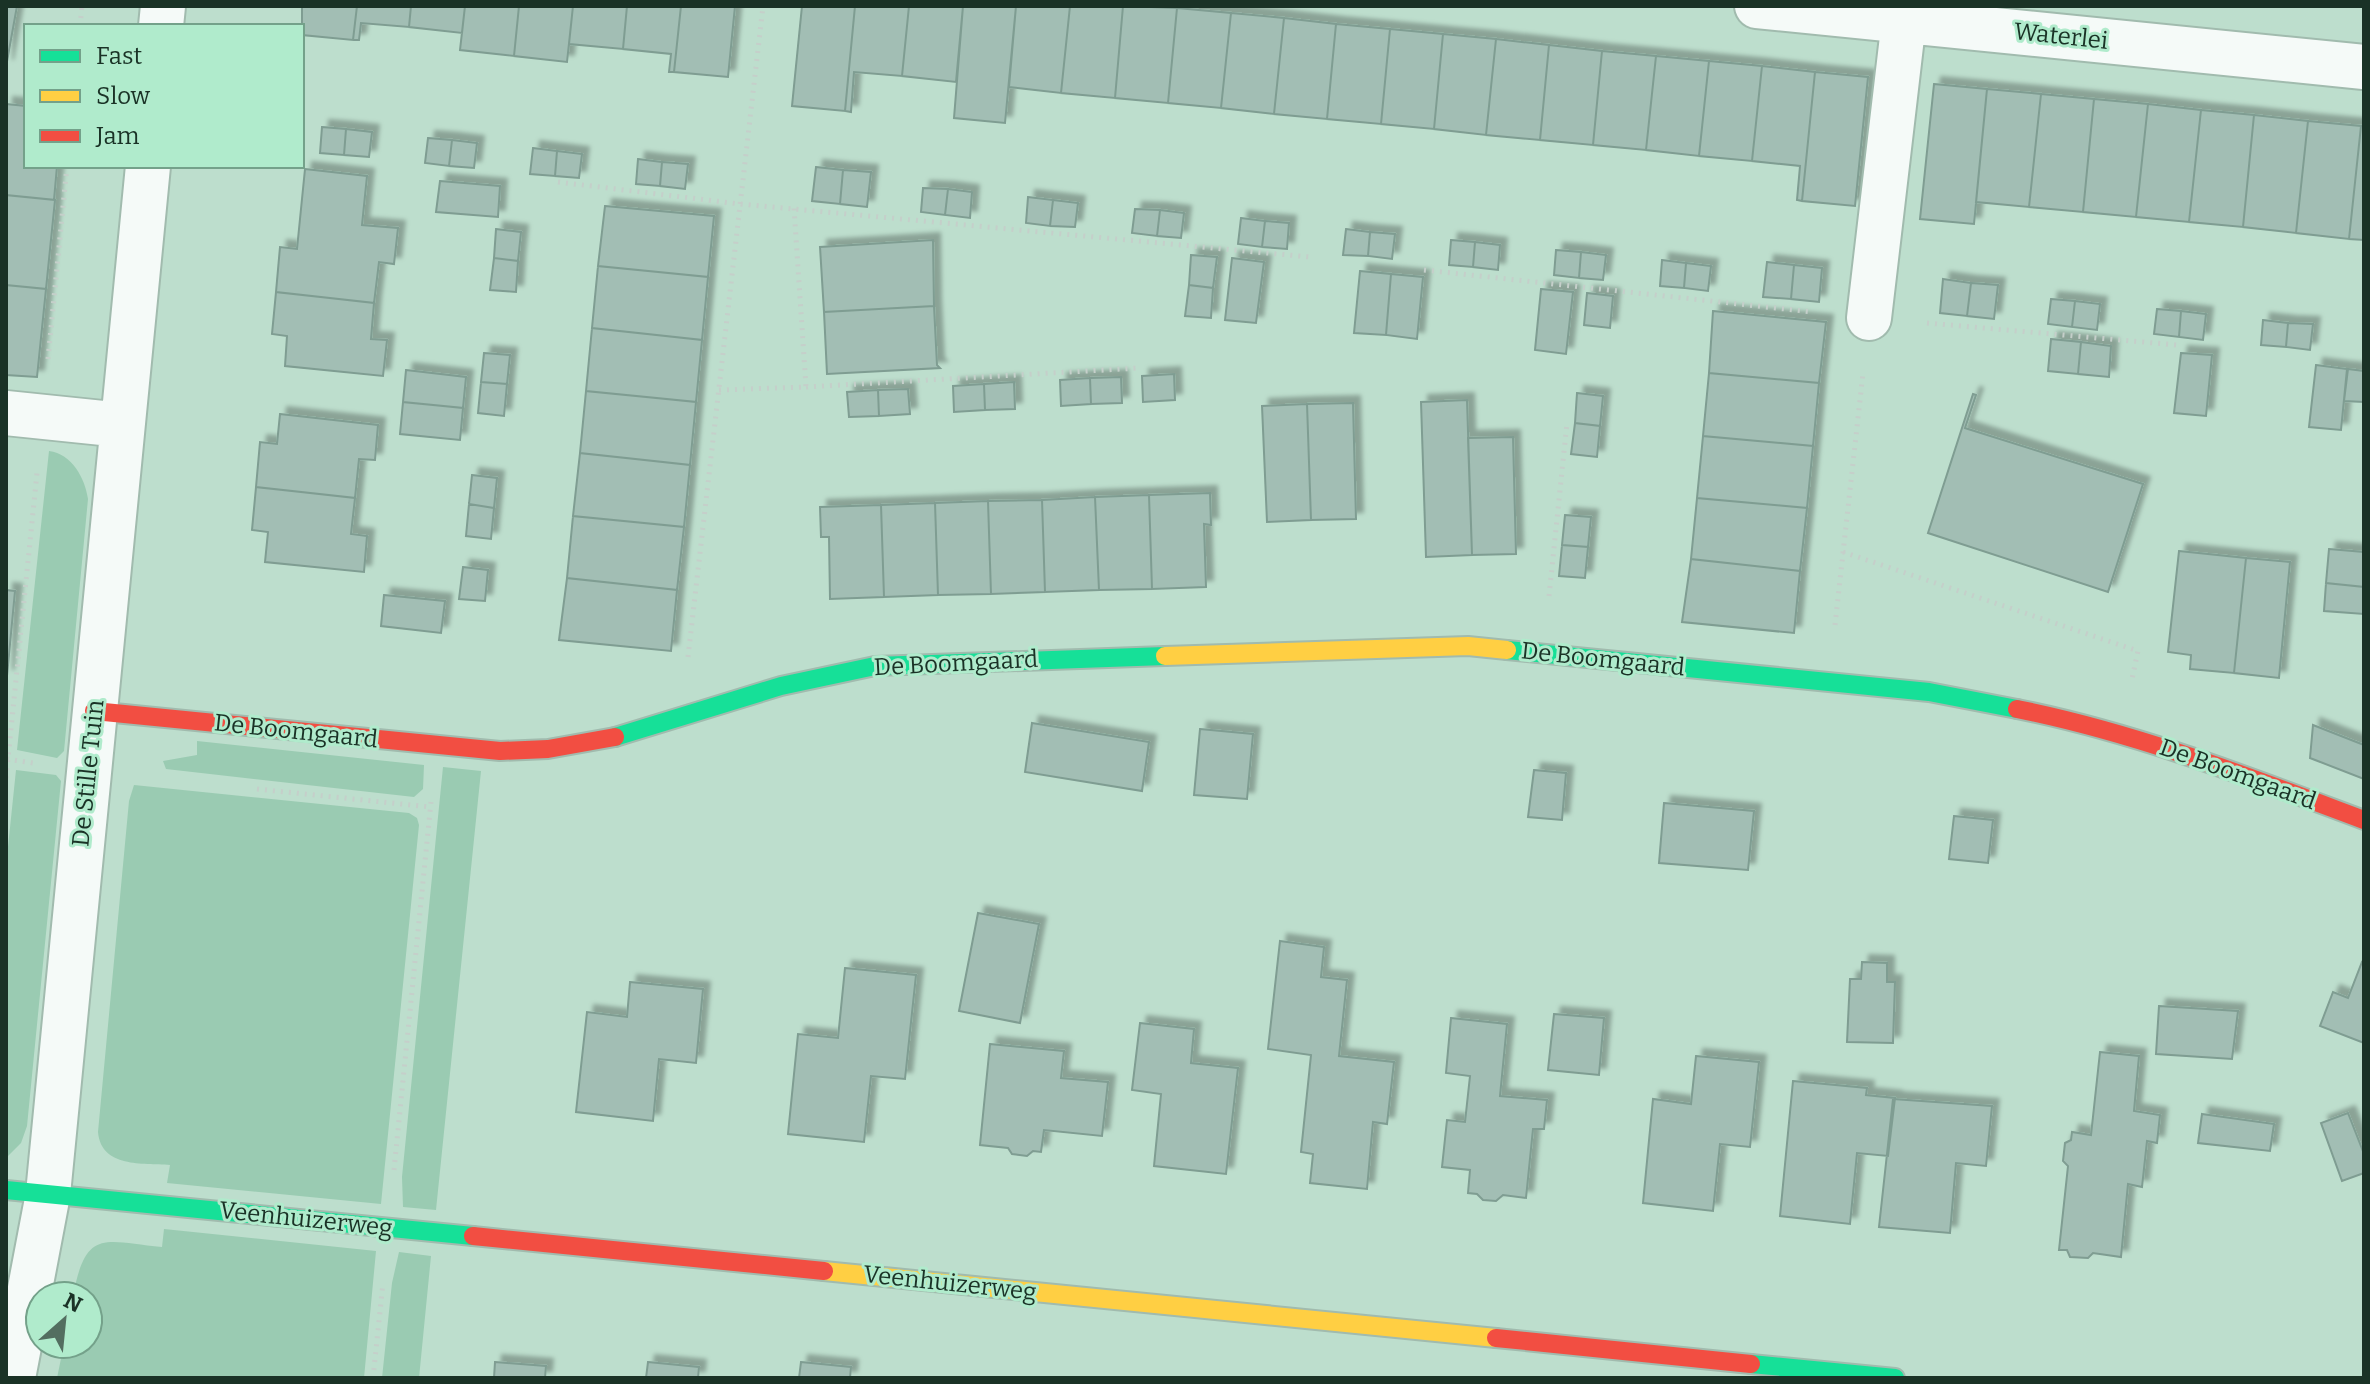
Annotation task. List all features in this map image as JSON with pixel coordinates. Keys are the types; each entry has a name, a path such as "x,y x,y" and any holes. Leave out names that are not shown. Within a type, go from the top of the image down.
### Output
{"street":[{"name":"Waterlei","path":"1757,6 2364,67"},
{"path":"1869,318 1904,20"},
{"name":"De Stille Tuin","path":"13,1378 48,1194 148,168"},
{"path":"6,413 122,425"},
{"name":"De Boomgaard","path":"94,711 436,744 547,751 595,743 854,669 907,664 1439,645 1828,682 2007,704 2121,733 2364,820"},
{"name":"Veenhuizerweg","path":"6,1190 1895,1378"}],"path":[{"path":"681,718 763,6"},
{"path":"558,182 740,204 1310,257"},
{"path":"794,208 806,387"},
{"path":"1424,270 1869,318 2177,345"},
{"path":"1828,682 1869,318"},
{"path":"719,390 1139,368"},
{"path":"1543,653 1567,423"},
{"path":"1843,552 2138,651 2121,733"},
{"path":"373,1378 436,744"}],"green space":[{"path":"49,451 64,457 76,468 88,499 64,751 57,758 17,750"},
{"path":"197,741 424,765 423,789 414,797 166,769 163,761 197,755"},
{"path":"443,767 481,771 436,1210 403,1207 402,1177"},
{"path":"16,770 56,775 61,781 27,1126 21,1143 6,1158 6,866"},
{"path":"134,785 409,813 417,818 419,825 381,1204 167,1183 170,1165 115,1158 101,1144 98,1132 129,801"},
{"path":"164,1229 376,1251 364,1378 57,1378 61,1360 104,1360 104,1280 77,1280 91,1249 111,1242 162,1247"},
{"path":"399,1252 431,1256 419,1378 382,1378 392,1283"}],"building":[{"path":"6,6 17,6 6,67"},
{"path":"302,6 357,6 353,40 304,35"},
{"path":"357,6 411,6 409,27 361,23 359,40 353,40"},
{"path":"411,6 465,6 462,33 409,27"},
{"path":"465,6 519,6 514,56 460,50"},
{"path":"519,6 573,6 567,62 514,56"},
{"path":"573,6 627,6 623,49 569,44"},
{"path":"627,6 681,6 674,72 669,72 671,54 623,49"},
{"path":"681,6 735,6 728,77 674,72"},
{"path":"802,6 855,6 845,111 792,106"},
{"path":"855,6 909,6 902,76 854,72 851,112 845,111"},
{"path":"909,6 963,6 956,82 902,76"},
{"path":"963,6 1016,6 1005,123 954,118"},
{"path":"1016,6 1070,6 1061,93 1009,87"},
{"path":"1070,6 1123,6 1115,98 1061,93"},
{"path":"1123,6 1177,8 1168,103 1115,98"},
{"path":"1177,8 1231,13 1221,108 1168,103"},
{"path":"1231,13 1284,18 1274,114 1221,108"},
{"path":"1284,18 1336,24 1327,119 1274,114"},
{"path":"1336,24 1390,29 1381,124 1327,119"},
{"path":"1390,29 1443,34 1434,129 1381,124"},
{"path":"1443,34 1496,39 1486,135 1434,129"},
{"path":"1496,39 1549,45 1540,140 1486,135"},
{"path":"1549,45 1602,51 1593,145 1540,140"},
{"path":"1602,51 1656,56 1646,150 1593,145"},
{"path":"1656,56 1709,61 1699,156 1646,150"},
{"path":"1709,61 1762,66 1752,161 1699,156"},
{"path":"1762,66 1815,72 1802,201 1797,200 1800,166 1752,161"},
{"path":"1815,72 1868,77 1855,206 1802,201"},
{"path":"1934,84 1987,89 1974,224 1920,219"},
{"path":"1987,89 2041,94 2029,207 1976,202"},
{"path":"2041,94 2094,99 2083,212 2029,207"},
{"path":"2094,99 2148,104 2136,217 2083,212"},
{"path":"6,104 24,106 24,168 57,168 54,200 6,195"},
{"path":"2148,104 2201,110 2189,222 2136,217"},
{"path":"2201,110 2254,115 2243,227 2189,222"},
{"path":"2254,115 2308,121 2296,233 2243,227"},
{"path":"2308,121 2361,126 2349,239 2296,233"},
{"path":"2361,126 2364,126 2364,240 2349,239"},
{"path":"322,127 346,129 344,155 320,153"},
{"path":"346,129 372,132 369,157 344,155"},
{"path":"428,138 452,140 449,166 425,163"},
{"path":"452,140 477,143 474,168 449,166"},
{"path":"533,148 557,151 555,176 530,174"},
{"path":"557,151 582,154 579,178 555,176"},
{"path":"638,159 662,162 660,186 636,184"},
{"path":"662,162 688,164 685,189 660,186"},
{"path":"816,167 843,170 840,204 812,201"},
{"path":"305,169 367,176 362,225 398,228 394,264 379,262 374,303 276,292 280,247 297,249"},
{"path":"843,170 871,172 867,207 840,204"},
{"path":"440,181 500,186 498,217 436,212"},
{"path":"923,188 948,189 945,215 921,212"},
{"path":"948,189 972,192 970,218 945,215"},
{"path":"6,195 55,200 46,289 6,285"},
{"path":"1028,197 1053,200 1050,226 1026,223"},
{"path":"1053,200 1078,203 1075,227 1050,226"},
{"path":"605,206 714,216 708,277 598,266"},
{"path":"1135,209 1160,210 1157,236 1132,233"},
{"path":"1160,210 1184,213 1181,238 1157,236"},
{"path":"1241,218 1265,221 1262,247 1238,244"},
{"path":"1265,221 1289,223 1287,249 1262,247"},
{"path":"496,229 521,232 518,261 494,258"},
{"path":"1346,229 1370,232 1368,256 1343,255"},
{"path":"1370,232 1395,234 1392,259 1368,256"},
{"path":"933,240 934,306 824,312 820,247"},
{"path":"1451,240 1475,242 1473,267 1449,265"},
{"path":"1475,242 1500,245 1498,270 1473,267"},
{"path":"1556,250 1581,252 1579,278 1554,275"},
{"path":"1581,252 1606,255 1603,280 1579,278"},
{"path":"1191,255 1217,257 1213,288 1189,285"},
{"path":"494,258 518,261 516,292 490,290"},
{"path":"1232,258 1264,262 1256,323 1225,320"},
{"path":"1662,260 1686,263 1684,288 1660,286"},
{"path":"1767,262 1794,265 1791,299 1763,297"},
{"path":"1686,263 1711,266 1708,291 1684,288"},
{"path":"1794,265 1822,268 1819,302 1791,299"},
{"path":"598,266 708,277 702,340 592,328"},
{"path":"1360,271 1391,274 1386,335 1354,333"},
{"path":"1391,274 1423,277 1417,339 1386,335"},
{"path":"1943,279 1971,283 1967,316 1940,313"},
{"path":"1971,283 1998,285 1994,319 1967,316"},
{"path":"6,285 46,289 37,377 6,375"},
{"path":"1189,285 1213,288 1211,318 1185,316"},
{"path":"1541,289 1573,292 1566,354 1535,350"},
{"path":"276,292 374,303 371,339 387,340 383,376 285,366 287,336 272,334"},
{"path":"1587,293 1613,296 1610,328 1584,325"},
{"path":"2051,299 2075,301 2072,327 2048,324"},
{"path":"2075,301 2100,304 2097,330 2072,327"},
{"path":"934,306 937,365 940,368 827,374 824,312"},
{"path":"2157,309 2181,311 2179,337 2154,334"},
{"path":"1713,311 1826,322 1819,383 1709,373"},
{"path":"2181,311 2206,314 2203,340 2179,337"},
{"path":"2263,320 2288,323 2286,347 2261,345"},
{"path":"2288,323 2313,324 2310,350 2286,347"},
{"path":"592,328 702,340 696,402 586,391"},
{"path":"2051,339 2081,342 2078,374 2048,371"},
{"path":"2081,342 2111,346 2109,377 2078,374"},
{"path":"484,353 510,355 507,384 481,382"},
{"path":"2181,353 2212,355 2206,416 2174,413"},
{"path":"2316,365 2347,369 2341,430 2309,427"},
{"path":"2348,369 2364,371 2364,402 2344,401"},
{"path":"406,370 466,377 463,408 403,402"},
{"path":"1709,373 1819,383 1813,446 1703,436"},
{"path":"1174,374 1175,400 1143,402 1142,376"},
{"path":"1121,377 1122,403 1091,404 1090,378"},
{"path":"1090,378 1091,404 1061,406 1060,380"},
{"path":"481,382 507,384 504,416 478,413"},
{"path":"1014,382 1015,409 985,410 984,384"},
{"path":"984,384 985,410 954,412 953,386"},
{"path":"908,389 910,414 879,416 878,390"},
{"path":"878,390 879,416 849,417 847,392"},
{"path":"586,391 696,402 690,465 580,453"},
{"path":"1577,393 1603,396 1600,426 1575,423"},
{"path":"1973,394 1976,395 1965,428 2143,484 2108,592 1928,533"},
{"path":"1467,400 1472,555 1426,557 1421,402"},
{"path":"403,402 463,408 460,440 400,434"},
{"path":"1353,403 1356,519 1311,520 1307,404"},
{"path":"1307,404 1311,520 1267,522 1262,406"},
{"path":"280,414 378,425 375,460 359,459 355,498 256,487 260,442 277,444"},
{"path":"1575,423 1600,426 1597,457 1571,454"},
{"path":"1703,436 1813,446 1807,508 1697,498"},
{"path":"1513,437 1516,554 1472,555 1468,438"},
{"path":"580,453 690,465 684,527 573,516"},
{"path":"472,475 497,478 494,508 469,504"},
{"path":"256,487 355,498 351,534 367,536 364,572 265,562 268,532 252,530"},
{"path":"1210,493 1211,525 1204,524 1206,587 1152,589 1149,495"},
{"path":"1149,495 1152,589 1099,590 1095,497"},
{"path":"1095,497 1099,590 1045,592 1042,500"},
{"path":"1697,498 1807,508 1800,571 1691,559"},
{"path":"1042,500 1045,592 991,594 988,501"},
{"path":"988,501 991,594 938,595 935,503"},
{"path":"935,503 938,595 884,597 881,505"},
{"path":"469,504 494,508 491,539 466,536"},
{"path":"881,505 884,597 830,599 829,537 821,537 820,507"},
{"path":"1565,515 1591,517 1588,547 1562,545"},
{"path":"573,516 684,527 677,590 567,578"},
{"path":"1562,545 1588,547 1585,578 1559,576"},
{"path":"2329,549 2364,552 2364,587 2326,583"},
{"path":"2179,551 2246,558 2234,673 2190,669 2191,655 2168,652"},
{"path":"2246,558 2290,562 2279,678 2234,673"},
{"path":"1691,559 1800,571 1794,633 1682,622"},
{"path":"463,567 488,570 485,601 459,599"},
{"path":"567,578 677,590 671,651 559,640"},
{"path":"2326,583 2364,587 2364,614 2324,611"},
{"path":"6,590 15,591 7,676 6,676"},
{"path":"384,595 445,601 441,633 381,626"},
{"path":"1032,723 1149,742 1142,791 1025,772"},
{"path":"2313,725 2364,745 2364,779 2310,758"},
{"path":"1200,729 1253,734 1247,799 1194,795"},
{"path":"1534,770 1566,773 1562,820 1528,817"},
{"path":"1664,803 1754,811 1748,870 1659,863"},
{"path":"1954,816 1993,820 1988,863 1949,859"},
{"path":"978,913 1039,924 1020,1023 959,1011"},
{"path":"1280,941 1324,947 1321,977 1347,980 1339,1056 1394,1062 1387,1124 1373,1122 1367,1189 1310,1183 1313,1154 1301,1152 1311,1055 1268,1049"},
{"path":"1862,962 1887,963 1887,982 1895,982 1893,1043 1847,1042 1850,979 1861,979"},
{"path":"2362,962 2364,1043 2320,1026 2333,992 2348,998"},
{"path":"845,968 916,975 905,1079 871,1076 864,1142 788,1134 798,1034 838,1038"},
{"path":"630,982 703,989 696,1063 659,1059 653,1121 576,1112 587,1012 627,1017"},
{"path":"2159,1006 2238,1011 2232,1059 2156,1054"},
{"path":"1554,1014 1604,1018 1599,1075 1548,1070"},
{"path":"1451,1018 1507,1024 1500,1096 1547,1100 1544,1129 1533,1129 1526,1198 1503,1195 1496,1201 1483,1200 1477,1194 1468,1193 1470,1170 1442,1167 1447,1120 1465,1122 1470,1076 1446,1073"},
{"path":"1140,1023 1194,1029 1191,1063 1238,1068 1226,1174 1154,1166 1161,1094 1132,1090"},
{"path":"990,1044 1064,1051 1061,1078 1108,1082 1102,1136 1044,1130 1041,1152 1033,1151 1027,1156 1012,1154 1008,1148 980,1145"},
{"path":"2100,1052 2139,1056 2134,1111 2160,1115 2157,1143 2147,1141 2142,1187 2128,1184 2121,1257 2093,1253 2088,1258 2070,1257 2067,1250 2059,1250 2068,1166 2063,1161 2065,1143 2071,1140 2072,1132 2091,1135"},
{"path":"1696,1056 1759,1062 1750,1147 1720,1144 1713,1211 1643,1203 1653,1099 1691,1104"},
{"path":"1793,1081 1867,1088 1866,1095 1895,1098 1888,1156 1857,1153 1850,1224 1780,1216"},
{"path":"1893,1099 1992,1106 1986,1166 1956,1163 1950,1233 1879,1227"},
{"path":"2348,1113 2364,1154 2364,1173 2342,1181 2321,1123"},
{"path":"2202,1114 2274,1124 2270,1151 2198,1143"},
{"path":"495,1362 546,1366 545,1378 494,1378"},
{"path":"648,1362 699,1367 698,1378 646,1378"},
{"path":"801,1362 851,1367 850,1378 799,1378"}],"traffic: fast":[{"path":"1507,650 1929,692 2017,709"},
{"path":"615,737 781,686 875,666 1165,656"},
{"path":"6,1190 473,1236"},
{"path":"1751,1364 1895,1378"}],"traffic: slow":[{"path":"1165,656 1468,646 1507,650"},
{"path":"824,1271 1496,1338"}],"traffic: jam":[{"path":"2017,709 2149,743 2364,820"},
{"path":"94,711 500,751 548,749 615,737"},
{"path":"473,1236 824,1271"},
{"path":"1496,1338 1751,1364"}]}
